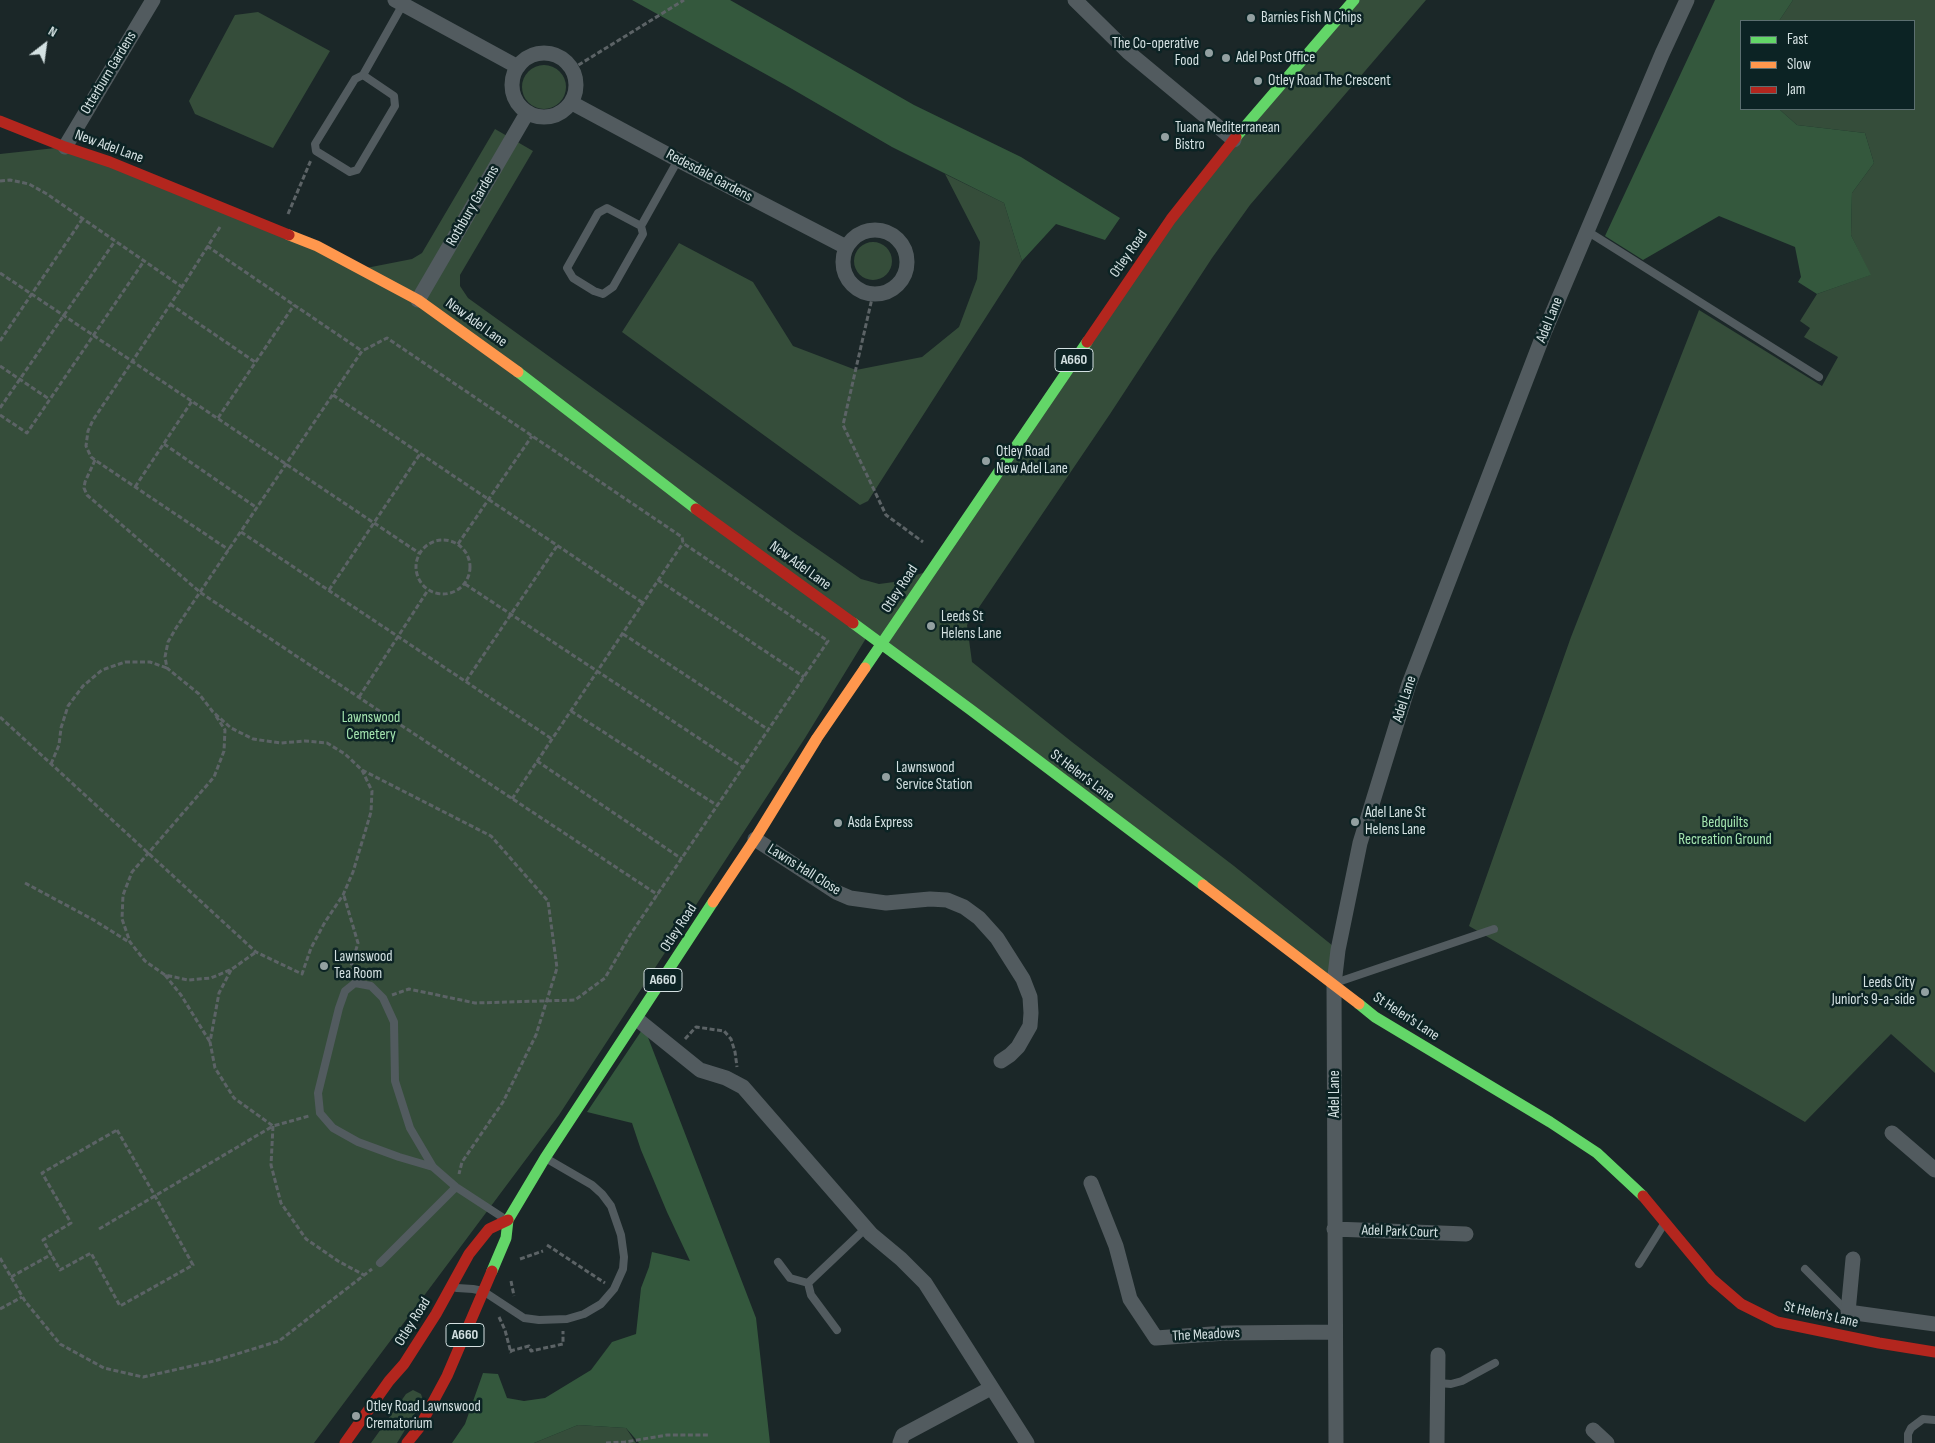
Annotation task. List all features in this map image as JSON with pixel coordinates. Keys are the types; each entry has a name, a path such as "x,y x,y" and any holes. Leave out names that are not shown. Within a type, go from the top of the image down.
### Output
{"main road":[{"name":"Otley Road","path":"407,1443 419,1428 448,1376 506,1238 508,1220 546,1158 755,839 817,738 882,644 940,555 1171,219 1234,140 1354,0"},
{"name":"New Adel Lane","path":"0,121 65,147 110,162 317,246 418,300 524,377 668,488 882,644"},
{"name":"St Helen's Lane","path":"882,644 1334,984 1375,1017 1550,1122 1596,1153 1640,1192 1712,1280 1741,1304 1777,1322 1879,1343 1935,1352"},
{"name":"Otley Road","path":"345,1443 389,1381 404,1364 469,1254 489,1229 508,1220"}],"street":[{"name":"Otterburn Gardens","path":"65,147 153,0"},
{"path":"1075,0 1128,52 1234,140"},
{"name":"Adel Lane","path":"1336,1443 1334,984 1338,950 1360,843 1409,684 1544,333 1662,54 1687,0"},
{"path":"399,2 518,67"},
{"path":"549,53 567,62 572,69 577,88 572,103 555,116 539,118 527,113 516,101 512,85 518,67 526,59 537,54 549,53"},
{"name":"Redesdale Gardens","path":"572,103 846,247"},
{"name":"Rothbury Gardens","path":"418,300 527,113"},
{"path":"873,230 884,231 897,239 904,248 907,264 901,280 889,291 873,294 862,291 851,283 845,274 843,256 846,247 857,235 873,230"},
{"name":"Lawns Hall Close","path":"755,839 836,892 850,898 886,903 930,899 947,900 964,907 979,918 997,938 1018,970 1030,997 1030,1026 1018,1047 1001,1062"},
{"path":"638,1020 700,1070 726,1078 743,1087 866,1228 925,1283 1027,1443"},
{"path":"1892,1133 1935,1170"},
{"name":"The Meadows","path":"1091,1183 1116,1246 1130,1299 1156,1338 1226,1333 1335,1332"},
{"name":"Adel Park Court","path":"1334,1229 1466,1234"},
{"path":"1852,1259 1848,1312 1935,1324"},
{"path":"1437,1443 1438,1355"},
{"path":"900,1443 903,1435 991,1388"},
{"path":"1593,1430 1598,1432 1607,1443"}],"lane":[{"path":"363,75 394,96 396,106 357,170 350,172 316,151 315,144 354,79 363,75 399,2"},
{"path":"641,226 607,208 598,213 566,268 573,278 594,291 603,294 613,287 643,234 641,226 678,160"},
{"path":"1587,231 1819,377"},
{"path":"1334,984 1494,929"},
{"path":"433,1167 358,1142 333,1128 320,1113 318,1093 339,1008 345,991 355,983 371,986 384,998 394,1022 395,1081 410,1128 433,1167 456,1187 508,1220"},
{"path":"450,1289 468,1288 483,1291 524,1318 538,1320 562,1319 584,1314 600,1304 614,1289 622,1269 624,1257 622,1235 611,1206 592,1185 546,1158"},
{"path":"380,1262 456,1187"},
{"path":"1639,1264 1665,1222"},
{"path":"808,1283 866,1228"},
{"path":"778,1262 790,1278 808,1283"},
{"path":"1805,1269 1848,1312"},
{"path":"808,1283 811,1295 838,1330"},
{"path":"1438,1383 1451,1384 1462,1381 1495,1363"},
{"path":"1908,1443 1908,1434 1911,1428 1923,1419 1935,1420"}],"path":[{"path":"572,69 684,0"},
{"path":"281,232 308,165 316,151"},
{"path":"0,181 10,180 30,184 83,218 182,287"},
{"path":"229,550 94,460 86,446 88,430 92,420 230,212"},
{"path":"0,341 83,218"},
{"path":"0,408 115,241"},
{"path":"207,246 362,351"},
{"path":"0,415 27,433 144,261"},
{"path":"0,272 419,554"},
{"path":"873,294 843,426 886,515 940,555"},
{"path":"170,304 255,362"},
{"path":"218,418 294,305"},
{"path":"167,668 165,657 168,642 229,550 362,351 386,338 682,537 683,543 512,798"},
{"path":"0,366 49,400"},
{"path":"333,395 642,604"},
{"path":"135,487 192,400"},
{"path":"458,544 532,436"},
{"path":"164,444 258,508"},
{"path":"329,590 420,454"},
{"path":"94,460 84,482 87,495 201,593 658,895"},
{"path":"241,532 552,739"},
{"path":"441,540 450,540 458,544 465,550 469,558 469,576 465,584 450,594 441,595 428,590 418,580 416,571 416,562 424,546 441,540"},
{"path":"384,998 409,989 475,1002 547,999 575,1000 604,978 804,678 828,641 683,543"},
{"path":"466,681 557,546"},
{"path":"658,580 804,678"},
{"path":"465,584 744,768"},
{"path":"359,697 428,590"},
{"path":"623,634 769,730"},
{"path":"51,764 68,706 83,686 102,670 125,662 150,662 167,668 199,694 225,730 224,752 214,776 132,872 123,895 122,919 130,942 145,962 165,975 181,995 210,1042 215,1068 234,1098 273,1126"},
{"path":"571,711 718,806"},
{"path":"213,712 231,728 253,739 281,743 305,741 327,743 345,754 362,770 491,836 548,901 557,968 536,1035 503,1102 462,1162 456,1187"},
{"path":"0,717 256,952 302,974 325,922 344,895 371,812 372,792 362,770"},
{"path":"537,761 682,859"},
{"path":"25,883 92,918 130,942"},
{"path":"344,895 358,944 348,972 355,983"},
{"path":"165,975 188,980 210,978 232,969 256,952"},
{"path":"210,1042 219,993 232,969"},
{"path":"675,1051 696,1027 724,1031 731,1039 743,1087"},
{"path":"99,1229 273,1126 320,1113"},
{"path":"273,1126 271,1165 281,1203 306,1239 338,1261 364,1275"},
{"path":"116,1130 155,1196 193,1265 120,1306 91,1253 60,1270 43,1240 72,1223 42,1173 116,1130"},
{"path":"547,1245 614,1289"},
{"path":"519,1259 543,1251"},
{"path":"11,1277 52,1254"},
{"path":"0,1258 22,1296 60,1344 104,1368 143,1377 214,1361 279,1341 380,1262"},
{"path":"0,1309 22,1296"},
{"path":"499,1317 505,1330 510,1352 529,1346 531,1351 563,1344 562,1319"},
{"path":"606,1443 667,1436 709,1435"}],"green space":[{"path":"632,0 730,0 914,105 1021,157 1120,218 1105,240 1056,224 1022,261 1004,203 892,147"},
{"name":"Lawnswood Cemetery","path":"1354,0 1426,0 1250,205 1212,258 1110,414 967,625 972,662 1072,742 1234,866 1338,950 1334,984 868,635 805,738 559,1115 314,1443 0,1443 0,154 65,147 361,269 412,259 422,253 495,129 533,151 460,275 460,286 468,298 793,532 861,579 879,584 894,582 929,571 1171,219"},
{"path":"1715,0 1793,0 1780,20 1740,20 1740,110 1780,110 1797,125 1865,133 1874,163 1852,193 1851,235 1871,275 1817,294 1798,282 1801,277 1795,247 1719,216 1643,260 1605,236"},
{"name":"Bedquilts Recreation Ground","path":"1793,0 1935,0 1935,1073 1891,1034 1805,1122 1469,926 1571,637 1699,310 1822,386 1838,357 1804,337 1810,328 1800,321 1817,294 1870,275 1851,235 1852,193 1874,163 1865,133 1797,125 1780,110 1915,110 1915,20 1780,20"},
{"path":"258,12 330,51 273,148 195,114 189,101 235,15"},
{"path":"548,65 560,71 565,78 565,96 560,103 553,108 540,109 532,106 525,99 522,83 525,75 532,68"},
{"path":"945,174 1004,203 1022,261 868,501 860,505 622,332 679,243 753,282 793,346 856,370 922,357 959,327 977,279 980,242"},
{"path":"873,242 887,247 892,261 887,275 873,280 859,275 854,261 859,247"},
{"path":"644,1027 756,1318 770,1443 639,1443 626,1428 578,1425 534,1443 452,1443 465,1424 483,1373 498,1374 507,1398 524,1401 545,1398 591,1370 612,1342 636,1334 641,1288 649,1267 652,1252 690,1261 667,1212 641,1150 632,1123 587,1112"},
{"path":"413,1390 421,1394 423,1400 397,1443 371,1443 406,1394"},
{"path":"578,1425 626,1428 636,1443 534,1443"}],"traffic: fast":[{"path":"1236,137 1354,0"},
{"path":"865,668 1087,342"},
{"path":"518,372 696,509"},
{"path":"853,623 1203,885"},
{"path":"492,1271 506,1238 508,1220 545,1158 713,902"},
{"path":"1359,1004 1375,1017 1550,1122 1597,1153 1643,1196"}],"traffic: slow":[{"path":"289,235 317,246 418,300 518,372"},
{"path":"713,902 755,839 817,738 865,668"},
{"path":"1203,885 1359,1004"}],"traffic: jam":[{"path":"0,121 65,147 110,162 289,235"},
{"path":"1087,342 1171,219 1236,137"},
{"path":"696,509 853,623"},
{"path":"1643,1196 1712,1279 1741,1304 1777,1322 1879,1343 1935,1352"},
{"path":"345,1443 389,1381 404,1364 436,1314 469,1254 489,1229 508,1220"},
{"path":"407,1443 419,1428 447,1376 492,1271"}],"place":[{"name":"Barnies Fish N Chips","path":"1251,18"},
{"name":"The Co-operative Food","path":"1209,53"},
{"name":"Adel Post Office","path":"1226,58"},
{"name":"Otley Road The Crescent","path":"1258,81"},
{"name":"Tuana Mediterranean Bistro","path":"1165,137"},
{"name":"Otley Road New Adel Lane","path":"986,461"},
{"name":"Leeds St Helens Lane","path":"931,626"},
{"name":"Lawnswood Service Station","path":"886,777"},
{"name":"Adel Lane St Helens Lane","path":"1355,822"},
{"name":"Asda Express","path":"838,823"},
{"name":"Lawnswood Tea Room","path":"324,966"},
{"name":"Leeds City Junior's 9-a-side","path":"1925,992"},
{"name":"Otley Road Lawnswood Crematorium","path":"356,1416"}]}
